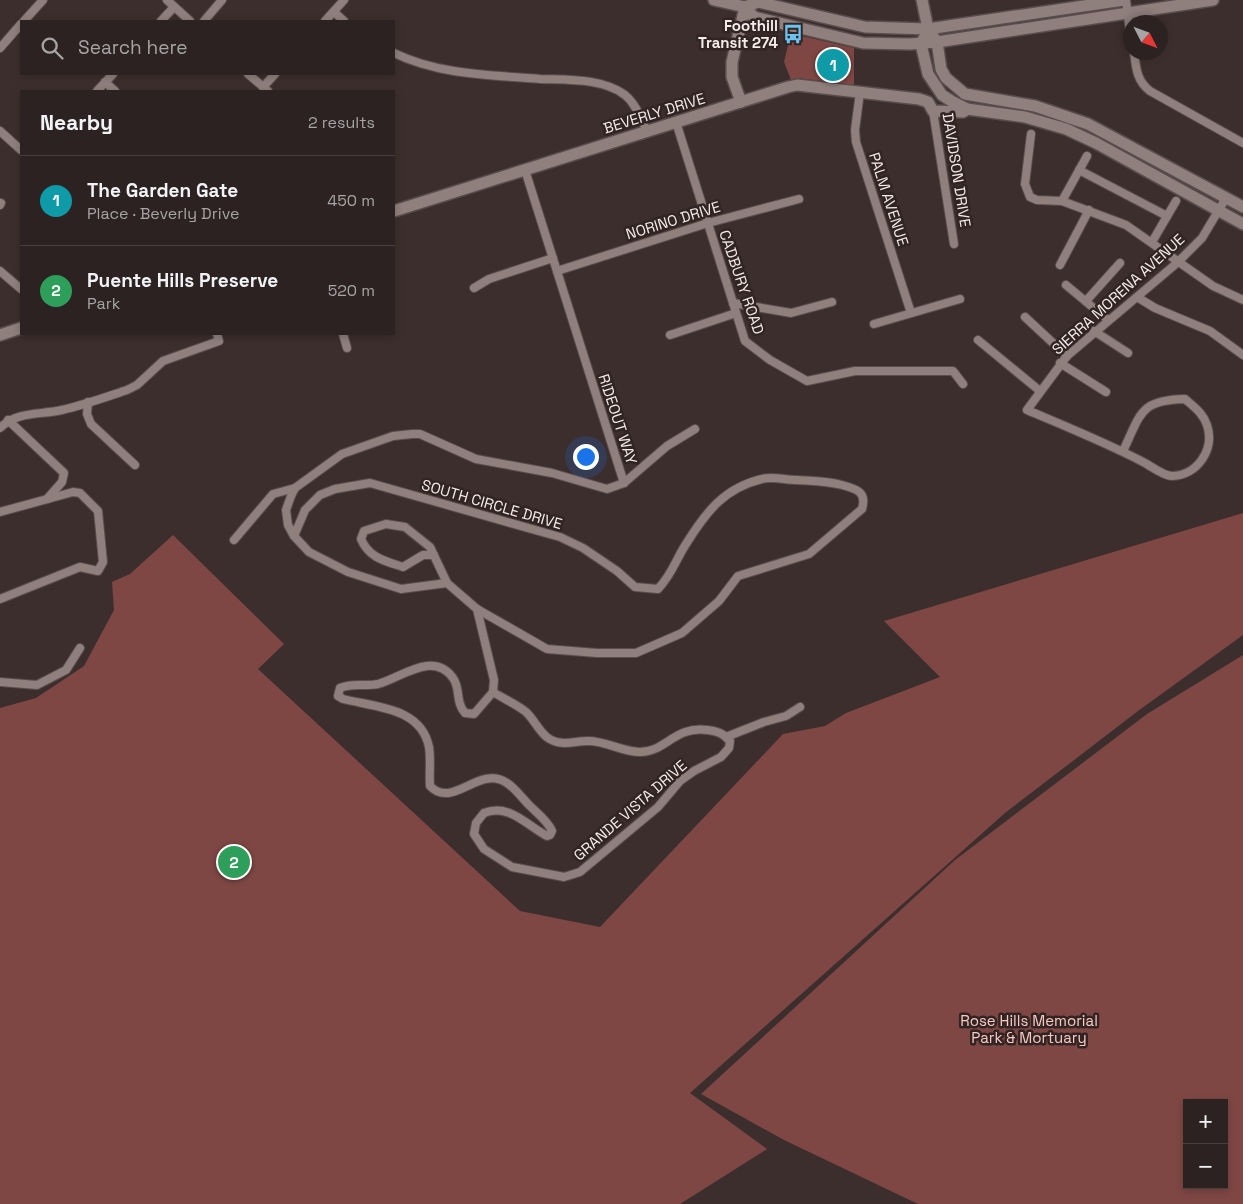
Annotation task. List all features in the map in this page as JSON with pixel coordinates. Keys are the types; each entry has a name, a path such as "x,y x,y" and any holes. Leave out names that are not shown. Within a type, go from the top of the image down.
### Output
{"main road":[{"path":"714,0 745,4 758,2 865,27 928,29 1088,2 1125,0"},
{"path":"922,0 928,29 937,42 941,68 956,88 964,94 1027,104 1088,124 1243,207"},
{"path":"745,4 754,17 863,43 921,44 1213,0"},
{"path":"740,102 732,78 732,62 745,4"},
{"path":"928,29 921,44 926,68 933,83 948,98 967,109 1025,117 1066,129 1096,143 1243,224"},
{"path":"927,104 933,83"},
{"name":"BEVERLY DRIVE","path":"395,211 797,85 860,92 964,112 967,109"},
{"path":"1025,117 1027,104"},
{"path":"0,335 20,328"}],"street":[{"path":"25,20 43,0"},
{"path":"166,0 189,20"},
{"path":"205,20 222,0"},
{"path":"326,20 344,0"},
{"path":"1125,0 1128,14"},
{"path":"1088,2 1090,19"},
{"path":"162,20 174,7"},
{"path":"334,12 343,20"},
{"path":"0,48 20,25"},
{"path":"395,53 431,68 458,72 573,81 607,86 626,96 636,107 647,131"},
{"path":"1135,60 1137,73 1142,84 1150,92 1243,142"},
{"path":"98,90 112,75"},
{"path":"249,75 265,89 274,75"},
{"path":"105,82 114,90"},
{"name":"PALM AVENUE","path":"860,92 855,130 856,142 911,313"},
{"name":"DAVIDSON DRIVE","path":"927,104 954,244"},
{"name":"CADBURY ROAD","path":"676,122 745,341 770,360 807,381 855,371 953,371 963,384"},
{"path":"0,131 20,149"},
{"path":"1031,134 1024,184 1026,192 1036,200 1062,201 1126,225 1152,242 1177,263 1213,286 1243,300"},
{"path":"1062,201 1087,156"},
{"name":"RIDEOUT WAY","path":"234,540 273,494 295,488 342,454 393,436 420,434 476,459 552,473 601,488 613,488 624,483 525,170"},
{"path":"1079,170 1166,216"},
{"name":"SIERRA MORENA AVENUE","path":"1123,451 1027,410 1067,356 1094,331 1177,263 1202,238 1226,198"},
{"name":"NORINO DRIVE","path":"557,271 708,223 799,199"},
{"path":"1152,242 1176,201"},
{"path":"1060,265 1089,210"},
{"path":"474,288 489,279 553,258"},
{"path":"1086,301 1120,263"},
{"path":"0,271 20,288"},
{"path":"1066,285 1108,320"},
{"path":"1137,297 1155,308 1210,331 1243,355"},
{"path":"874,324 960,299"},
{"path":"733,303 790,313 832,302"},
{"path":"670,335 736,313"},
{"path":"1025,317 1067,356"},
{"path":"1094,331 1128,353"},
{"path":"343,335 347,348"},
{"path":"0,428 8,420 27,414 62,410 132,388 163,361 218,337"},
{"path":"978,340 1040,391"},
{"path":"1060,364 1106,392"},
{"path":"1185,399 1200,412 1208,426 1208,444 1204,459 1189,472 1170,476 1123,451 1143,410 1162,400 1185,399"},
{"path":"88,402 87,414 91,424 135,465"},
{"path":"8,420 64,473 62,482 47,499"},
{"path":"624,483 667,446 695,428"},
{"name":"SOUTH CIRCLE DRIVE","path":"294,536 305,510 320,495 336,489 370,483 560,536 583,548 617,571 635,587 658,589 670,576 683,549 705,514 730,491 764,478 832,483 855,489 862,493 865,500 862,509 809,554 738,576 719,601 682,633 636,653 596,653 547,649 477,609"},
{"path":"295,488 288,502 286,517 294,536 310,552 348,572 401,589 447,583"},
{"path":"0,512 79,492 96,506 103,562 102,568 96,571 80,567 0,600"},
{"path":"434,555 423,555 403,567 377,559 364,548 360,540 364,531 386,524 405,528 430,547 434,555 447,583 477,609 492,665 493,692"},
{"path":"0,682 32,686 45,682 66,670 80,648"},
{"name":"GRANDE VISTA DRIVE","path":"432,665 452,677 457,687 460,707 465,713 474,714 493,692 525,711 546,737 555,742 589,741 640,752 654,749 681,732 691,729 719,732 730,741 729,748 721,757 694,771 680,781 658,807 580,872 564,877 512,866 484,849 474,834 476,822 484,813 500,810 513,813 541,833 550,835 552,831 507,783 486,778 456,791 441,795 435,792 430,786 429,746 418,725 403,712 343,699 338,696 340,688 346,685 381,683 423,666 432,665"},
{"path":"726,737 764,722 786,716 800,707"}],"green space":[{"path":"797,35 854,48 854,85 797,78 791,80 784,62 790,37 795,38"},
{"path":"1243,513 1243,635 1138,711 1005,813 690,1093 767,1149 680,1204 0,1204 0,708 36,698 84,666 114,610 112,582 130,574 173,535 284,644 258,669 520,911 600,927 783,734 825,726 846,713 940,677 884,621"},
{"name":"Rose Hills Memorial Park & Mortuary","path":"1243,655 1243,1204 918,1204 784,1140 701,1094 955,860 1147,714"}],"place":[{"name":"Foothill Transit 274","path":"793,34"},
{"name":"The Garden Gate","path":"833,65"},
{"name":"Puente Hills Preserve","path":"234,862"}]}
